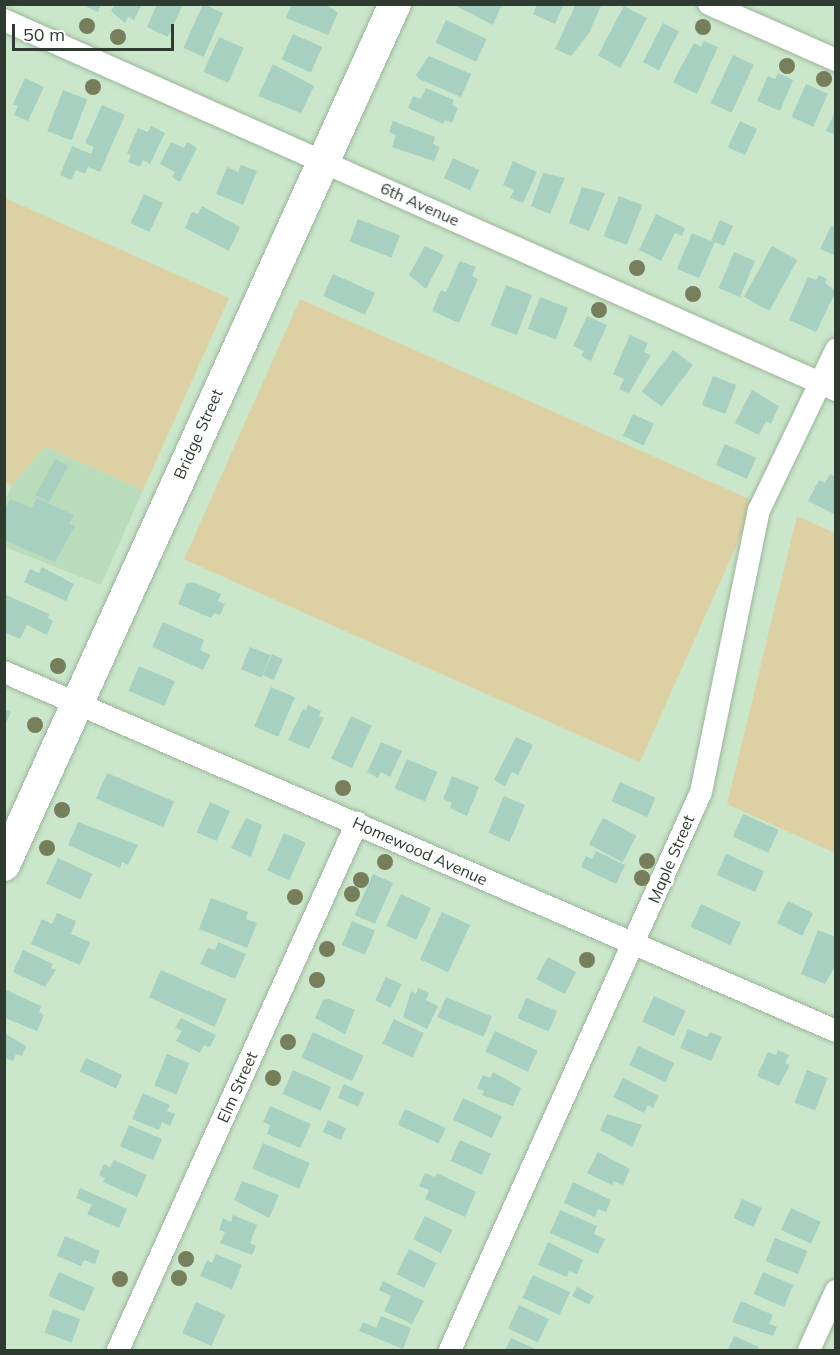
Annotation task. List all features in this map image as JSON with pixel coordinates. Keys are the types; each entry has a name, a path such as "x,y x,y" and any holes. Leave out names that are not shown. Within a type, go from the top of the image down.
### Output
{"main road":[{"name":"Bridge Street","path":"4,866 322,160 395,4"}],"street":[{"path":"709,4 836,60"},
{"name":"6th Avenue","path":"4,20 828,386"},
{"name":"Maple Street","path":"450,1350 634,946 701,792 759,510 828,386 836,350"},
{"name":"Homewood Avenue","path":"4,672 357,823 634,946 836,1031"},
{"name":"Elm Street","path":"118,1350 357,823"},
{"path":"809,1350 836,1291"}],"shaded area":[{"path":"5,198 229,298 143,490 45,446 12,486 5,482"},
{"path":"300,299 756,502 640,762 184,559"},
{"path":"44,446 143,490 101,585 5,547 4,502 12,486"},
{"path":"797,516 835,533 835,853 727,804"}],"building":[{"path":"81,4 101,4 98,12"},
{"path":"115,4 142,4 134,20 128,17 125,23 111,11"},
{"path":"157,4 183,4 168,37 147,27"},
{"path":"203,4 223,13 204,57 183,48"},
{"path":"292,4 323,4 338,13 328,35 286,18"},
{"path":"452,4 502,4 493,25"},
{"path":"537,4 564,4 555,24 533,14"},
{"path":"576,4 601,6 589,33 571,56 555,49"},
{"path":"624,6 647,18 621,68 598,55"},
{"path":"446,20 487,39 476,62 435,43"},
{"path":"663,23 679,31 659,70 643,62"},
{"path":"293,34 322,47 311,73 282,60"},
{"path":"219,37 244,48 228,83 204,72"},
{"path":"704,41 718,47 697,94 673,82 694,43 701,47"},
{"path":"733,55 754,65 731,113 711,103"},
{"path":"429,56 471,74 461,97 419,79 416,75"},
{"path":"273,64 314,86 301,113 258,96"},
{"path":"778,73 793,80 780,111 757,101 768,76 775,79"},
{"path":"25,78 44,87 28,121 14,115 18,106 13,104"},
{"path":"806,84 828,94 813,127 791,117"},
{"path":"426,88 454,100 452,105 458,108 452,123 445,120 443,124 408,108 413,96 421,99"},
{"path":"63,90 87,99 72,140 47,131"},
{"path":"102,105 125,115 100,172 88,167 85,174 76,170 71,180 60,175 72,146 91,154 94,147 85,143"},
{"path":"836,110 836,135 826,131"},
{"path":"393,121 435,137 433,144 440,147 434,161 392,147 396,135 389,132"},
{"path":"740,121 757,129 745,155 728,147"},
{"path":"151,126 165,133 150,164 143,160 140,167 128,162 131,155 127,153 138,128 148,132"},
{"path":"171,142 184,148 187,142 197,148 180,182 172,177 175,172 160,164"},
{"path":"453,158 479,170 470,190 444,178"},
{"path":"513,161 537,172 523,203 510,198 514,190 503,185"},
{"path":"241,165 257,171 243,205 216,194 227,167 238,172"},
{"path":"543,173 565,178 550,214 531,206"},
{"path":"582,187 605,193 589,231 569,223"},
{"path":"144,194 163,203 150,232 130,223"},
{"path":"619,196 642,205 627,245 604,236"},
{"path":"202,206 240,227 229,251 185,228 192,212 198,214"},
{"path":"656,214 685,228 682,236 675,233 661,261 639,250"},
{"path":"358,219 400,235 391,258 349,241"},
{"path":"720,220 733,226 724,246 715,242 699,278 677,269 692,233 711,241"},
{"path":"831,226 836,228 836,256 820,249"},
{"path":"425,246 444,255 426,289 409,275"},
{"path":"772,246 797,260 769,311 744,297"},
{"path":"734,252 755,261 740,297 719,288"},
{"path":"460,261 476,267 472,276 478,279 459,323 432,311 441,290 446,292"},
{"path":"333,274 375,293 365,315 323,296"},
{"path":"819,275 827,279 825,283 836,291 816,332 789,320 808,277 816,280"},
{"path":"506,285 532,295 517,335 491,325"},
{"path":"540,297 568,308 556,339 528,329"},
{"path":"587,316 607,325 591,361 581,356 584,351 573,346"},
{"path":"630,335 648,343 644,352 651,355 629,393 619,389 624,379 613,374"},
{"path":"673,350 693,365 662,407 642,392"},
{"path":"713,376 736,385 725,414 702,405"},
{"path":"752,390 779,406 771,424 766,421 759,435 735,423"},
{"path":"633,414 654,424 644,445 623,436"},
{"path":"725,444 756,458 747,479 716,465"},
{"path":"55,459 68,466 49,502 36,495"},
{"path":"830,474 836,477 836,515 808,501 819,480 825,483"},
{"path":"37,498 74,515 69,524 75,526 55,562 4,540 4,512 10,499 32,508"},
{"path":"42,567 74,584 66,601 24,582 30,569 39,573"},
{"path":"193,582 221,594 218,601 225,604 220,615 214,613 211,618 178,604 187,583"},
{"path":"4,594 49,614 48,618 53,621 47,635 27,625 20,639 4,632"},
{"path":"163,622 204,640 200,650 210,655 203,670 152,647"},
{"path":"250,647 270,655 261,677 241,669"},
{"path":"272,654 283,659 274,680 263,675"},
{"path":"139,666 175,681 164,706 128,691"},
{"path":"271,687 295,697 278,737 254,727"},
{"path":"308,705 321,711 319,716 324,718 309,749 288,740 303,709 306,710"},
{"path":"4,709 11,712 4,727"},
{"path":"351,716 372,726 352,768 331,759"},
{"path":"516,737 533,745 518,775 512,772 505,786 494,780"},
{"path":"381,742 402,751 390,777 381,772 378,778 367,772"},
{"path":"407,759 437,772 425,801 394,788"},
{"path":"107,773 174,802 163,827 96,799"},
{"path":"452,776 479,787 467,816 450,808 452,803 443,799"},
{"path":"620,782 656,798 647,817 611,801"},
{"path":"504,796 525,805 510,842 488,833"},
{"path":"210,802 230,811 217,841 197,832"},
{"path":"743,814 779,830 768,853 733,837"},
{"path":"246,818 262,825 251,857 231,848"},
{"path":"603,818 637,836 622,862 589,844"},
{"path":"78,822 138,845 128,865 122,862 120,868 68,845"},
{"path":"284,833 306,843 289,880 267,870"},
{"path":"596,851 625,865 616,884 581,867 586,856 592,859"},
{"path":"726,854 764,871 755,892 717,875"},
{"path":"58,858 92,874 81,899 46,883"},
{"path":"373,874 393,883 375,924 355,915"},
{"path":"401,894 431,908 416,940 386,926"},
{"path":"211,898 248,912 246,919 257,923 247,948 199,929"},
{"path":"788,901 813,913 802,936 777,923"},
{"path":"701,904 741,923 730,945 690,927"},
{"path":"442,912 470,925 448,972 420,959"},
{"path":"57,913 76,921 71,934 90,942 80,965 31,944 42,919 52,924"},
{"path":"352,921 375,931 365,955 342,945"},
{"path":"818,930 836,937 836,964 825,984 801,974"},
{"path":"218,942 246,954 235,979 200,964 208,948 215,950"},
{"path":"23,950 53,964 51,968 56,970 45,987 13,972"},
{"path":"548,957 576,972 565,994 536,979"},
{"path":"161,970 227,999 215,1027 149,997"},
{"path":"386,977 401,984 390,1008 375,1001"},
{"path":"418,988 429,993 426,1000 438,1006 427,1029 403,1017 411,991 416,994"},
{"path":"6,990 41,1006 39,1012 44,1015 37,1031 5,1018"},
{"path":"654,996 686,1011 674,1036 642,1021"},
{"path":"446,997 492,1017 483,1037 437,1017"},
{"path":"526,998 557,1011 549,1032 517,1018"},
{"path":"329,999 355,1010 345,1034 315,1018 323,1000"},
{"path":"181,1018 216,1035 210,1047 204,1045 200,1053 176,1041 182,1031 175,1028"},
{"path":"394,1019 424,1033 412,1057 383,1043"},
{"path":"688,1029 707,1037 710,1032 722,1037 711,1061 680,1048"},
{"path":"495,1031 538,1051 528,1072 485,1052"},
{"path":"313,1032 364,1056 352,1081 301,1057"},
{"path":"4,1033 26,1046 22,1056 16,1054 13,1061 4,1058"},
{"path":"638,1046 674,1063 665,1082 629,1065"},
{"path":"778,1050 789,1055 785,1063 790,1065 779,1086 757,1076 768,1052 776,1055"},
{"path":"167,1054 189,1063 177,1095 154,1086"},
{"path":"86,1058 122,1075 116,1088 80,1072"},
{"path":"293,1070 331,1087 321,1111 282,1094"},
{"path":"807,1070 828,1078 815,1111 794,1103"},
{"path":"493,1072 521,1088 513,1106 482,1095 484,1091 477,1088 483,1075 490,1078"},
{"path":"623,1078 659,1096 653,1108 648,1105 644,1113 613,1097"},
{"path":"344,1084 364,1093 358,1107 338,1098"},
{"path":"143,1093 170,1105 167,1111 175,1114 170,1126 162,1122 159,1130 132,1119"},
{"path":"463,1098 502,1116 492,1138 453,1120"},
{"path":"270,1106 311,1124 300,1148 267,1134 270,1125 263,1122"},
{"path":"405,1109 446,1128 439,1143 398,1124"},
{"path":"607,1114 642,1125 632,1147 600,1130"},
{"path":"328,1120 346,1128 341,1140 323,1132"},
{"path":"129,1125 162,1139 153,1160 120,1146"},
{"path":"460,1140 491,1154 482,1175 451,1161"},
{"path":"263,1143 310,1163 299,1189 252,1169"},
{"path":"598,1152 630,1169 623,1185 614,1181 612,1185 587,1173"},
{"path":"114,1160 147,1175 137,1197 103,1182 105,1178 99,1175 104,1164 110,1167"},
{"path":"425,1173 435,1177 437,1173 476,1192 465,1217 425,1199 429,1190 419,1186"},
{"path":"242,1181 279,1195 269,1218 234,1200"},
{"path":"573,1182 611,1200 606,1212 598,1209 595,1217 564,1203"},
{"path":"80,1188 127,1209 119,1228 87,1214 92,1205 76,1198"},
{"path":"742,1199 762,1208 754,1227 733,1218"},
{"path":"791,1208 821,1222 811,1244 781,1230"},
{"path":"560,1210 597,1226 594,1234 605,1239 598,1254 550,1233"},
{"path":"233,1215 257,1225 250,1243 256,1246 252,1255 220,1243 225,1232 219,1230 223,1218 231,1222"},
{"path":"425,1216 453,1230 441,1253 413,1239"},
{"path":"65,1236 100,1251 95,1264 84,1260 81,1266 57,1256"},
{"path":"775,1238 807,1251 798,1274 766,1261"},
{"path":"548,1242 583,1260 577,1274 569,1271 567,1277 538,1265"},
{"path":"409,1249 437,1263 424,1288 396,1274"},
{"path":"216,1254 242,1265 232,1289 200,1276 207,1260 212,1263"},
{"path":"59,1272 95,1288 84,1312 48,1296"},
{"path":"763,1272 793,1285 784,1307 754,1294"},
{"path":"533,1275 570,1292 560,1315 522,1298"},
{"path":"383,1281 424,1301 412,1324 384,1311 391,1296 379,1290"},
{"path":"577,1287 594,1296 589,1305 572,1296"},
{"path":"741,1301 773,1315 769,1324 777,1327 773,1336 732,1322"},
{"path":"196,1302 225,1315 211,1346 182,1333"},
{"path":"519,1305 549,1319 538,1343 508,1329"},
{"path":"53,1309 80,1319 72,1342 44,1332"},
{"path":"381,1316 411,1328 403,1349 359,1331 363,1322 376,1328"},
{"path":"734,1336 759,1347 757,1350 728,1350"},
{"path":"511,1338 538,1350 505,1350"}]}
